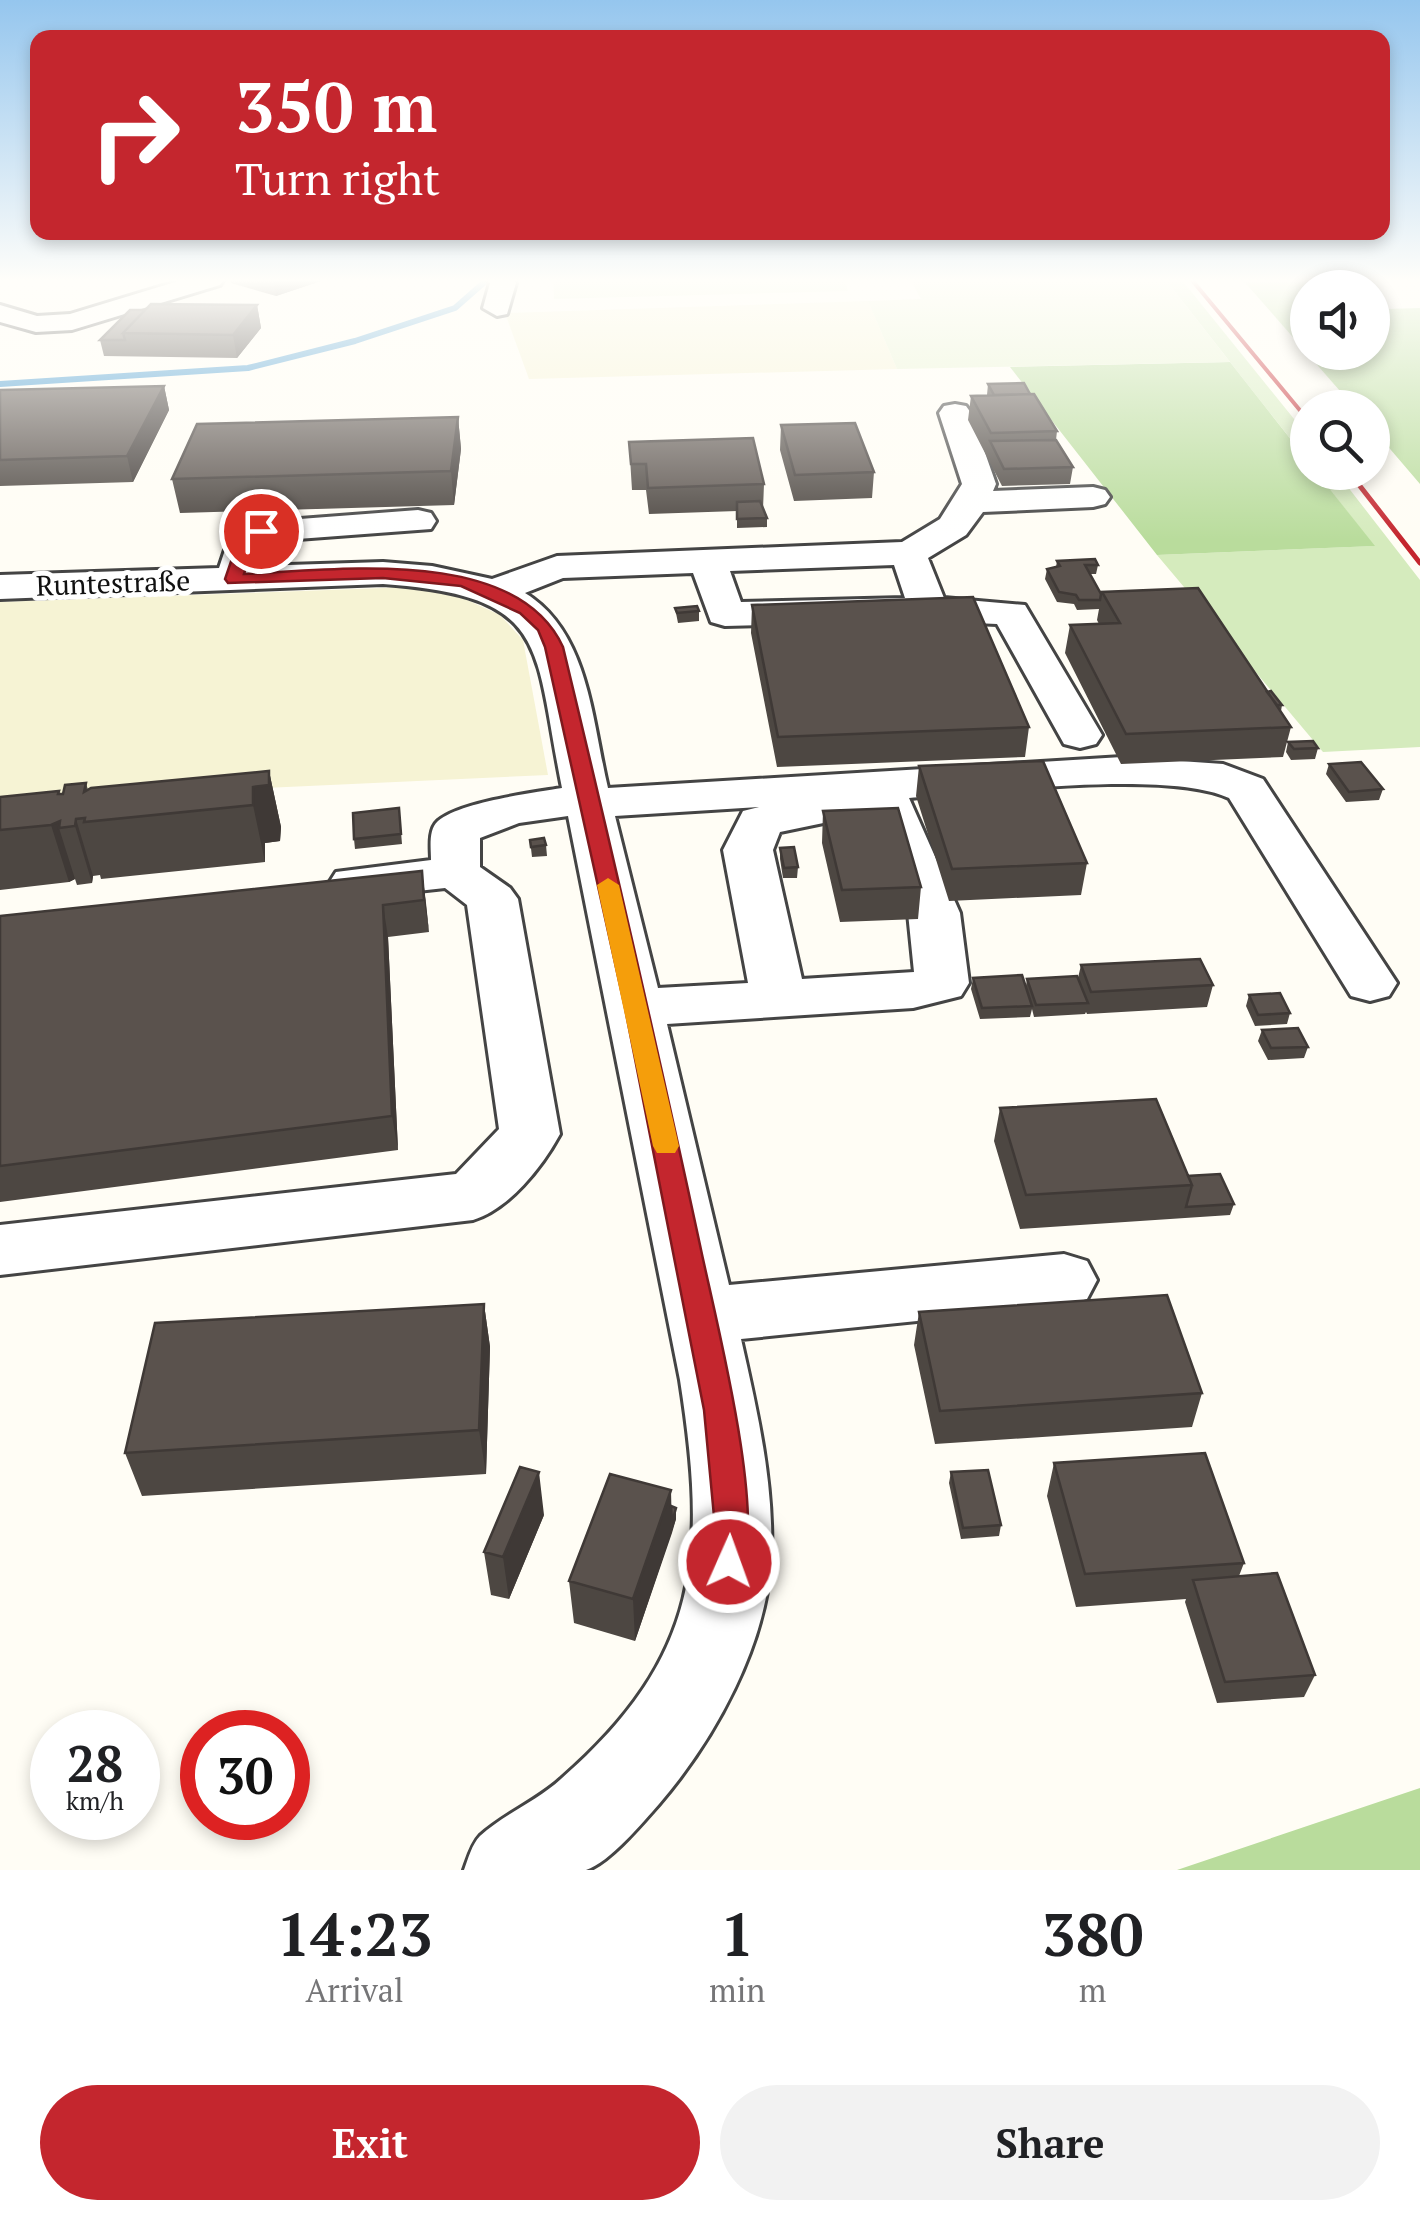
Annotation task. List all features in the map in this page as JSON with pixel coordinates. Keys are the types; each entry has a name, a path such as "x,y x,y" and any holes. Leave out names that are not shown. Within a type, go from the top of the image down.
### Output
{"street":[{"path":"493,592 557,567 908,553 935,541 965,518 979,484 955,413"},
{"path":"972,502 1093,496"},
{"path":"234,579 245,544 261,531 418,520"},
{"path":"908,553 929,609"},
{"path":"708,561 724,614 929,609 1011,612 1080,735"},
{"name":"Runtestraße","path":"0,588 383,574 464,582 526,610 545,628 554,647 637,1008 701,1316 726,1442 732,1527 726,1596 700,1666 660,1738 594,1809 509,1870"},
{"path":"455,872 456,830 510,810 588,801 1122,771 1223,778 1247,789 1370,983"},
{"path":"637,1008 780,999 913,990 942,983 934,913 892,807 833,807 760,821 748,850 780,999"},
{"path":"0,1250 473,1196 530,1134 492,899 455,872 317,888"},
{"path":"701,1316 1064,1280"}],"shaded area":[{"path":"524,366 897,369 529,379"},
{"path":"410,587 465,599 500,615 523,640 548,775 0,800 0,602"}],"green space":[{"path":"896,366 1027,366 897,369"},
{"path":"1233,366 1251,366 1290,414 1290,438"},
{"path":"1233,366 1290,438 1290,490 1331,490 1375,546 1157,555 1010,367"},
{"path":"1420,366 1420,484 1390,449 1390,390 1339,390 1322,370"},
{"path":"1330,490 1350,490 1420,580 1420,747 1323,752 1157,555 1374,546"},
{"path":"1420,1788 1420,1870 1177,1870"}],"building":[{"path":"1024,383 1030,394 994,395 988,384"},
{"path":"164,386 127,456 0,460 0,390"},
{"path":"1034,394 1057,431 991,433 971,396"},
{"path":"458,417 451,471 172,479 197,424"},
{"path":"855,423 874,472 795,475 781,425"},
{"path":"753,438 764,484 648,488 646,464 631,464 629,442"},
{"path":"1056,440 1073,467 1004,469 990,441"},
{"path":"760,501 767,518 737,519 737,502"},
{"path":"1095,559 1098,565 1085,565 1101,594 1100,600 1079,600 1076,595 1059,592 1047,569 1060,566 1057,561"},
{"path":"1198,588 1291,727 1126,734 1070,625 1120,623 1102,592"},
{"path":"973,597 1029,727 778,737 752,605"},
{"path":"697,606 699,611 677,613 675,608"},
{"path":"1271,691 1282,705 1277,705 1267,692"},
{"path":"1313,741 1318,748 1294,749 1288,742"},
{"path":"1043,761 1087,863 952,869 919,766"},
{"path":"1361,762 1383,789 1349,792 1329,764"},
{"path":"269,771 269,785 253,787 253,805 84,822 85,818 76,819 75,826 59,828 60,821 0,830 0,797 59,791 63,794 65,785 86,783 84,792 91,788"},
{"path":"399,808 401,834 354,839 353,813"},
{"path":"898,808 921,887 842,890 823,811"},
{"path":"544,838 546,845 531,847 530,840"},
{"path":"794,847 798,867 784,868 780,848"},
{"path":"422,871 424,900 383,905 392,1116 0,1166 0,916"},
{"path":"1200,959 1213,985 1091,992 1081,965"},
{"path":"1022,975 1032,1006 982,1008 973,978"},
{"path":"1077,976 1088,1003 1036,1005 1027,979"},
{"path":"1280,993 1290,1013 1258,1015 1249,995"},
{"path":"1298,1028 1308,1047 1271,1048 1262,1030"},
{"path":"1156,1099 1192,1185 1026,1195 1000,1108"},
{"path":"1220,1174 1234,1204 1186,1207 1192,1185 1188,1176"},
{"path":"1167,1295 1202,1393 940,1411 919,1312"},
{"path":"484,1304 479,1430 125,1453 155,1323"},
{"path":"1205,1453 1244,1563 1085,1574 1054,1463"},
{"path":"520,1467 539,1472 503,1557 484,1552"},
{"path":"988,1470 1001,1525 963,1528 951,1472"},
{"path":"610,1474 671,1490 633,1599 569,1581"},
{"path":"1277,1573 1315,1675 1225,1682 1193,1580"}],"waterway":[{"path":"0,384 255,366"}],"railway":[{"path":"1263,366 1290,398"},
{"path":"1363,490 1420,563"}],"slow traffic":[{"path":"608,885 666,1146"}],"route":[{"path":"261,531 245,544 234,579 383,574 464,582 526,610 545,628 554,647 637,1008 720,1410 732,1527 729,1562"}]}
